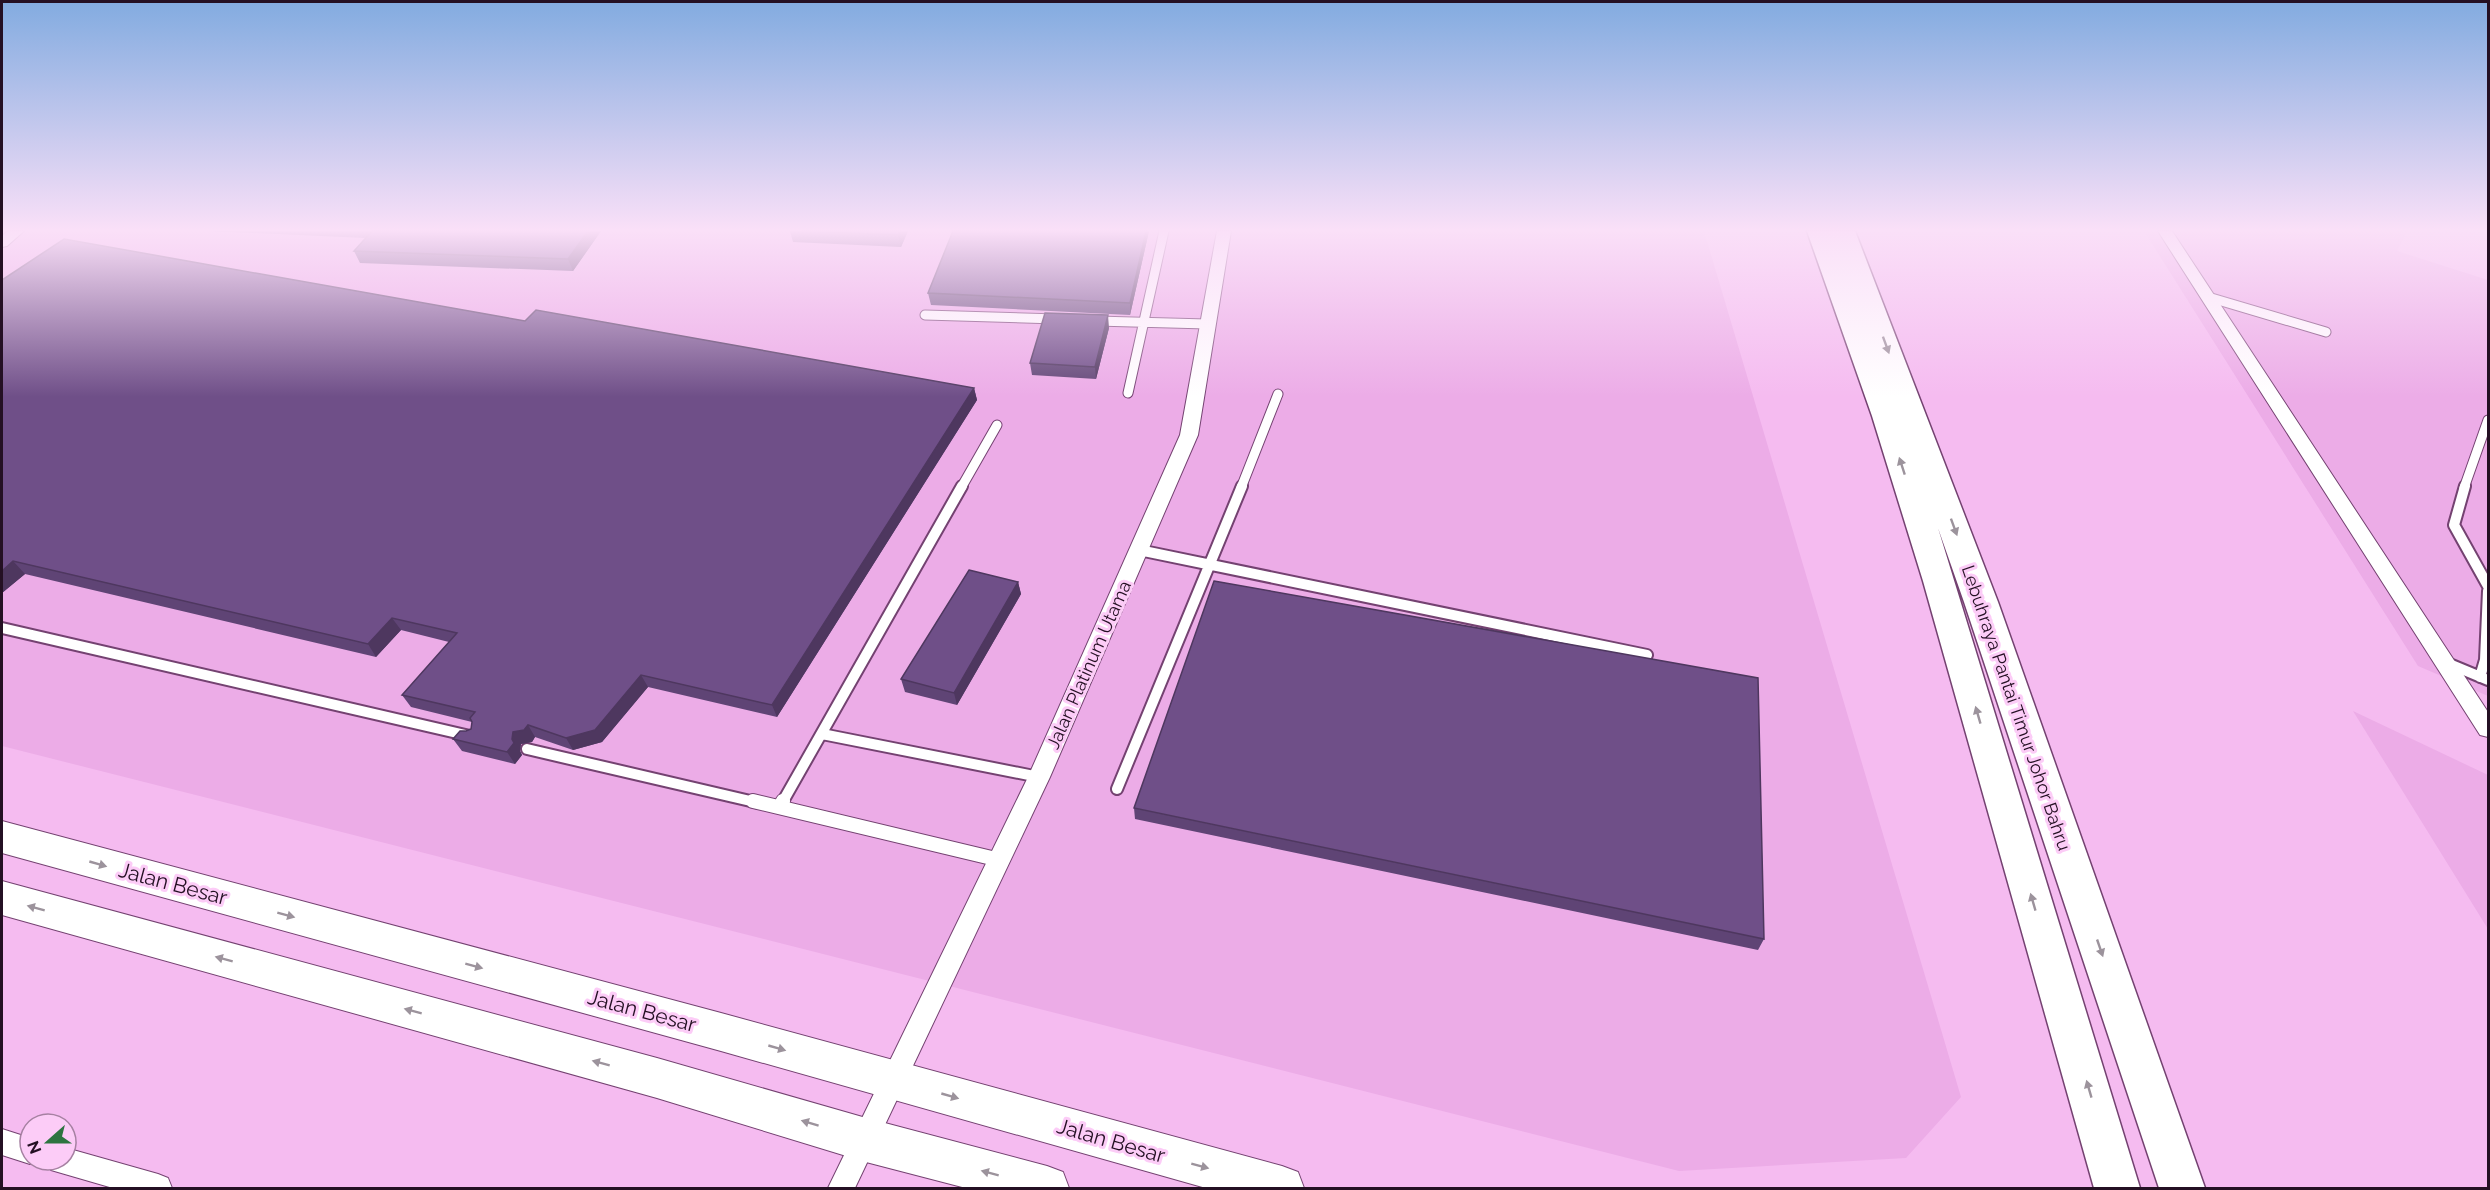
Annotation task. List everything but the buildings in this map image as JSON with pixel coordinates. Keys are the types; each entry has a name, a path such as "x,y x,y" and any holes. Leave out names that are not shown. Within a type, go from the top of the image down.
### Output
{"highway":[{"name":"Lebuhraya Pantai Timur Johor Bahru","path":"1839,287 1886,416 1932,559 2117,1188"},
{"name":"Lebuhraya Pantai Timur Johor Bahru","path":"1864,287 1981,602 2182,1188"}],"main road":[{"name":"Jalan Besar","path":"2,837 1282,1188"},
{"path":"2,898 657,1078 866,1140 1047,1188"},
{"path":"2103,1188 2105,1145"}],"street":[{"name":"Jalan Platinum Utama","path":"842,1188 1039,777 1189,435 1194,420 1214,287"},
{"path":"2201,287 2488,729"},
{"path":"2166,1138 2190,1188"},
{"path":"2,1142 18,1147"},
{"path":"78,1165 158,1188"}],"lane":[{"path":"1128,393 1152,287"},
{"path":"2208,297 2326,332"},
{"path":"925,315 1064,320"},
{"path":"1087,320 1207,324"},
{"path":"1117,789 1278,394"},
{"path":"2488,420 2468,475 2454,525 2488,586"},
{"path":"780,807 998,425"},
{"path":"1139,549 1647,655"},
{"path":"2446,662 2484,679 2488,591"},
{"path":"2,628 473,736"},
{"path":"822,734 1039,777"},
{"path":"527,749 1000,860"}],"shaded area":[{"path":"2,287 1720,287 1961,1097 1906,1158 1679,1171 2,746"},
{"path":"2179,287 2488,287 2488,696 2418,666"},
{"path":"2353,711 2488,775 2488,929"}]}
